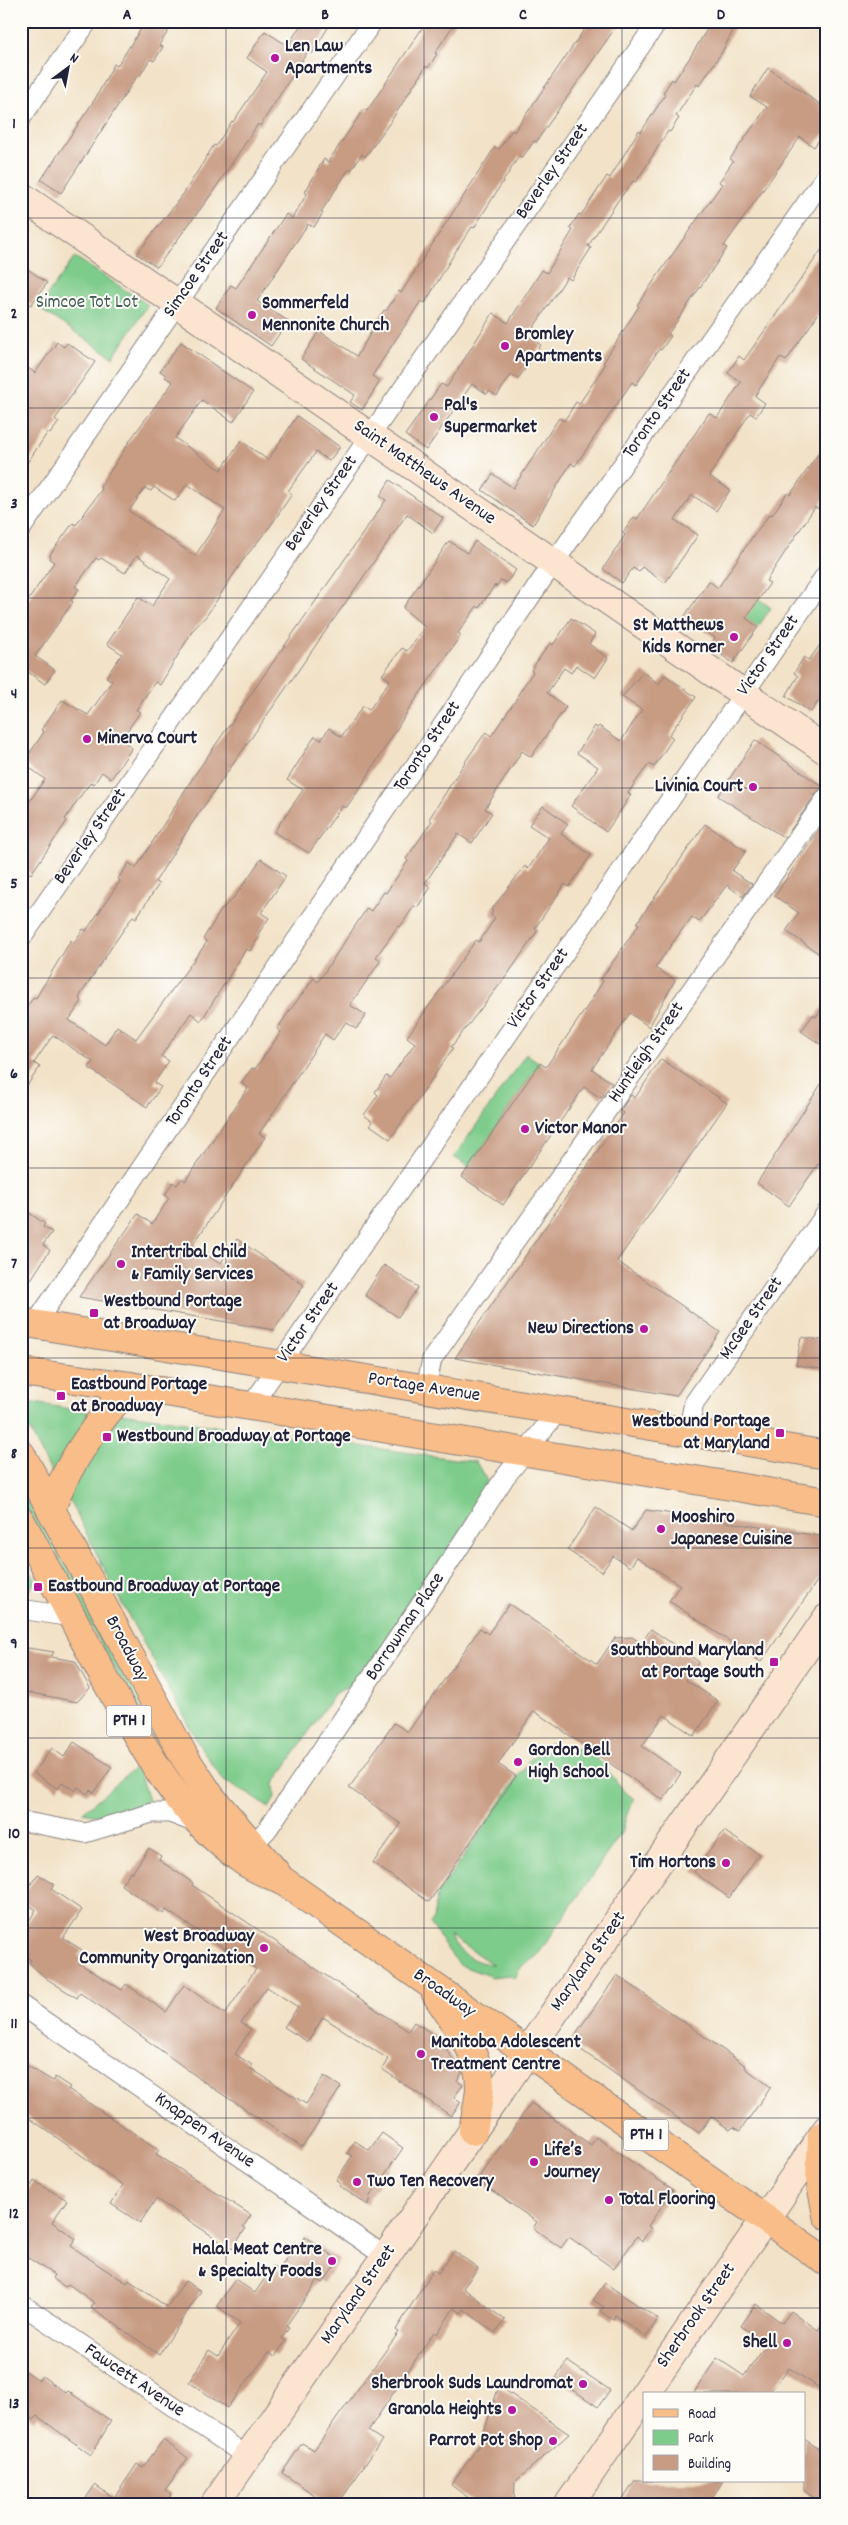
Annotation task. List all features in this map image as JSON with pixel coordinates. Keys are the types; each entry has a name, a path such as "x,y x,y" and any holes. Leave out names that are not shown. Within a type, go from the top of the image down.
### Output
{"main road":[{"name":"Saint Matthews Avenue","path":"21,196 827,751"},
{"name":"Portage Avenue","path":"28,1323 827,1455"},
{"path":"21,1372 130,1386 827,1502"},
{"path":"51,1509 58,1488 110,1407 130,1386"},
{"name":"Broadway","path":"21,1454 185,1758 211,1797 283,1881"},
{"name":"Broadway","path":"21,1521 71,1617 156,1767 204,1827 243,1861 283,1881 827,2262"},
{"name":"Maryland Street","path":"215,2504 827,1618"},
{"path":"426,1981 464,2037 476,2067 480,2090 472,2131"},
{"path":"824,2133 820,2179 827,2215"},
{"name":"Sherbrook Street","path":"645,2392 824,2133"},
{"name":"Sherbrook Street","path":"568,2504 643,2395"}],"street":[{"path":"21,118 88,21"},
{"name":"Simcoe Street","path":"21,529 373,21"},
{"name":"Beverley Street","path":"21,939 658,21"},
{"name":"Toronto Street","path":"28,1323 554,563 827,174"},
{"name":"Victor Street","path":"251,1406 827,573"},
{"name":"Huntleigh Street","path":"426,1388 432,1359 827,797"},
{"name":"McGee Street","path":"688,1431 694,1403 827,1212"},
{"name":"Borrowman Place","path":"253,1844 267,1830 446,1569 505,1477 559,1410"},
{"path":"21,1609 71,1617"},
{"path":"21,1821 85,1833 137,1816 158,1812 176,1815 204,1827"},
{"name":"Knappen Avenue","path":"21,2005 386,2257"},
{"name":"Fawcett Avenue","path":"21,2304 248,2457"}],"green space":[{"name":"Simcoe Tot Lot","path":"75,257 148,305 113,357 38,308"},
{"path":"748,591 771,608 758,627 734,610"},
{"path":"526,1054 540,1063 469,1167 454,1157"},
{"path":"21,1401 89,1412 86,1432 55,1480 21,1413"},
{"path":"120,1413 476,1462 487,1481 435,1582 353,1685 335,1693 274,1784 275,1798 269,1808 224,1781 201,1748 120,1600 66,1493"},
{"path":"21,1476 199,1796 194,1800 168,1766 21,1498"},
{"path":"21,1554 36,1581 29,1590 21,1589"},
{"path":"550,1743 559,1747 587,1752 601,1762 627,1794 634,1799 621,1833 537,1956 522,1966 514,1978 509,1975 492,1977 460,1965 430,1923 433,1919 437,1895 531,1758 545,1750","holes":["449,1935 492,1964 466,1956"]},
{"path":"137,1766 152,1813 111,1818 83,1812"}],"building":[{"path":"146,21 175,21 159,45 163,47 154,61 150,59 139,77 137,76 61,193 41,180 95,99 114,64 117,66"},
{"path":"306,21 332,21 312,54 308,51 260,126 258,124 210,196 157,267 137,254 184,193 214,145 216,146 267,72 247,58 265,31 288,46 300,26 302,27"},
{"path":"427,21 456,21 435,53 437,54 428,68 426,66 391,121 365,157 362,154 351,170 349,169 321,212 323,213 314,227 308,224 257,301 288,321 271,346 216,308 231,285 236,288 286,214 292,218 307,194 305,192 324,159 328,162 364,109 367,111"},
{"path":"590,21 620,21 536,142 534,141 522,158 519,156 474,228 472,227 454,254 425,303 421,301 372,376 380,381 362,410 350,402 355,395 301,359 319,331 357,356 384,310 386,311 399,291 401,293 495,147 499,149 512,130 514,132"},
{"path":"712,21 738,21 722,52 699,86 697,84 676,116 679,118 670,132 668,131 636,182 633,181 617,202 588,246 591,248 571,280 567,277 528,336 541,345 518,379 511,375 497,396 489,391 487,394 472,384 426,450 405,435 441,384 447,387 493,313 508,323 542,270 547,273 573,230 570,228 579,214 581,215 607,176 610,178 639,130 641,132 665,95 663,93 672,79 674,81"},
{"path":"768,68 827,109 827,129 814,147 800,137 724,246 727,248 668,334 671,336 661,350 659,349 636,385 632,382 575,466 571,463 533,525 482,490 493,474 513,488 559,418 564,421 576,402 579,404 605,365 603,363 639,306 637,305 722,184 719,182 733,161 730,159 767,107 750,96"},
{"path":"827,242 827,301 786,361 780,357 755,396 765,403 756,417 750,413 709,476 730,490 716,511 692,495 675,520 698,535 665,583 642,567 639,572 633,568 622,583 603,569 625,535 623,533 634,517 637,519 709,413 717,418 741,382 728,373 739,356 744,360"},
{"path":"21,264 47,283 31,305 21,299"},
{"path":"57,342 64,347 67,343 95,362 55,419 59,422 50,434 48,432 21,472 21,363 35,373"},
{"path":"181,342 253,392 233,422 202,400 175,438 221,470 241,441 268,460 297,416 340,447 329,461 316,452 288,491 292,494 271,525 243,560 207,615 193,630 160,685 155,682 136,710 140,712 121,740 132,748 111,779 102,772 94,784 91,782 65,819 67,821 31,874 21,867 21,814 45,779 23,763 44,732 41,730 62,700 88,715 112,681 106,677 122,654 107,644 138,597 152,606 170,579 137,555 125,573 101,558 99,560 96,558 75,587 79,589 71,600 73,602 35,656 55,670 45,684 25,670 21,676 21,611 54,562 49,559 51,553 73,523 76,525 102,489 100,487 133,436 173,382 160,371","holes":["187,484 225,510 195,556 129,511 145,488 151,491 154,487 175,501"]},
{"path":"827,441 827,495 817,509 815,507 766,581 770,583 746,618 758,627 733,663 709,646 715,638 684,617 709,581 718,588 753,536 770,514 772,515 787,493 790,495"},
{"path":"390,480 443,518 433,533 407,514 192,823 155,882 159,884 136,918 133,916 113,945 81,994 79,999 82,1001 69,1020 105,1045 117,1026 136,1039 207,942 203,939 222,909 236,895 261,859 286,876 261,913 269,918 258,934 260,936 250,951 246,949 201,1021 191,1013 161,1056 169,1061 154,1083 161,1087 147,1107 89,1068 93,1062 53,1035 34,1063 40,1067 21,1094 21,1014 34,997 36,998 71,940 74,943 83,929 86,931 120,881 118,879 129,863 136,868 196,773 386,500 380,496"},
{"path":"449,541 467,553 475,541 516,570 506,583 501,580 496,587 495,585 479,608 477,606 458,633 461,635 411,706 360,788 346,808 342,806 309,853 274,832 303,790 287,780 315,736 321,740 329,728 341,737 363,706 369,710 390,680 382,675 402,648 407,651 425,627 403,608"},
{"path":"571,618 595,634 589,644 608,658 595,678 576,665 571,673 564,668 547,693 566,707 531,757 522,751 485,809 492,813 472,843 458,834 425,883 431,887 417,908 414,906 376,957 381,960 350,1005 366,1015 356,1029 346,1022 333,1040 325,1034 259,1134 265,1137 193,1245 220,1264 237,1239 304,1285 274,1330 79,1297 138,1214 152,1224 169,1198 165,1195 173,1182 177,1185 182,1178 185,1181 248,1088 241,1083 252,1068 255,1069 281,1032 277,1029 314,978 318,982 367,908 371,911 384,892 386,893 408,861 406,859 432,821 429,819 467,759 486,732 491,736 518,697 533,672 531,670 550,643 553,645"},
{"path":"827,635 827,689 811,712 786,696 798,676 794,673 804,657 809,660"},
{"path":"643,672 659,684 665,675 696,697 669,735 673,738 654,767 649,764 637,780 628,793 631,795 606,832 571,806 598,767 577,753 595,726 597,728 599,726 621,741 642,710 622,697"},
{"name":"Livinia Court","path":"755,740 823,787 818,791 785,838 718,796"},
{"path":"543,806 568,824 561,834 591,855 569,887 565,884 535,928 538,930 508,974 451,1047 453,1048 390,1139 370,1125 372,1121 364,1115 378,1095 375,1092 386,1076 390,1078 415,1043 407,1037 476,940 479,942 495,918 491,915 493,911 491,910 525,866 528,869 549,838 529,825"},
{"path":"827,817 827,959 786,931 799,913 775,896"},
{"path":"705,824 746,851 732,871 752,884 743,897 727,885 699,922 692,917 681,931 655,968 675,980 649,1027 630,1013 592,1069 612,1083 601,1098 584,1087 503,1205 462,1177 540,1063 546,1067 587,1007 603,981 601,979 639,924 637,923"},
{"path":"827,1000 827,1034 820,1044 801,1031 813,1015 816,1017"},
{"path":"661,1059 727,1103 617,1261 720,1332 676,1396 455,1358 624,1113 620,1111 631,1095 635,1098"},
{"path":"827,1075 827,1156 820,1166 818,1164 789,1206 757,1183"},
{"path":"21,1207 45,1224 43,1227 52,1232 43,1245 50,1250 21,1295"},
{"path":"384,1265 418,1287 398,1317 365,1295"},
{"path":"801,1337 827,1341 827,1370 796,1365"},
{"path":"596,1507 632,1531 646,1510 827,1537 827,1567 761,1662 669,1601 680,1585 637,1557 630,1567 613,1556 602,1572 567,1550"},
{"path":"509,1604 597,1664 615,1638 632,1637 641,1643 651,1629 699,1662 686,1680 718,1701 694,1736 664,1715 642,1746 681,1773 663,1800 534,1711 498,1764 516,1776 429,1902 373,1863 401,1824 349,1788 394,1723 408,1732 480,1628 488,1634"},
{"path":"21,1647 54,1652 51,1657 75,1661 90,1688 77,1702 21,1691"},
{"path":"74,1742 112,1767 94,1793 90,1790 87,1794 78,1787 75,1791 62,1782 58,1789 34,1773 52,1748 64,1757"},
{"name":"Tim Hortons","path":"724,1831 759,1854 729,1898 694,1872"},
{"path":"149,1848 161,1856 159,1860 193,1883 192,1885 408,2031 414,2022 439,2038 462,2073 457,2081 463,2085 454,2097 461,2102 451,2116 382,2069 388,2059 323,2017 308,2042 284,2027 298,2007 267,1987 241,2023 251,2029 235,2054 252,2065 250,2068 306,2104 324,2076 341,2087 302,2147 210,2086 104,2009 80,1993 77,1998 47,1979 29,1963 31,1960 21,1953 21,1933 36,1910 21,1899 38,1874 54,1884 51,1889 82,1910 63,1938 82,1950 78,1956 82,1959 79,1963 122,1990 126,1984 166,2012 184,1985 225,2014 256,1969 166,1910 164,1914 121,1885 130,1872 132,1873"},
{"path":"617,1975 746,2066 745,2068 771,2087 740,2131 733,2127 730,2130 711,2116 699,2133 570,2042"},
{"path":"21,2062 53,2081 55,2077 70,2087 68,2089 159,2150 156,2154 251,2215 243,2227 246,2228 232,2249 156,2199 140,2223 111,2204 123,2185 21,2112"},
{"path":"531,2103 591,2145 596,2137 673,2190 648,2226 651,2228 642,2241 637,2236 614,2269 569,2237 561,2248 533,2228 537,2222 477,2180"},
{"path":"382,2133 403,2148 370,2196 368,2205 339,2186 341,2184 336,2181 352,2156 347,2153 355,2141 369,2150"},
{"path":"34,2181 67,2200 52,2222 76,2239 71,2246 103,2268 127,2283 129,2280 167,2307 185,2281 201,2291 159,2355 91,2307 95,2303 68,2284 65,2287 52,2278 54,2275 21,2253 21,2201"},
{"path":"305,2237 339,2260 323,2283 318,2280 286,2326 289,2328 282,2338 286,2341 275,2356 269,2352 227,2408 189,2382 209,2350 218,2356 240,2323 217,2306 235,2279 255,2293 273,2266 279,2270 295,2245 298,2247"},
{"path":"454,2251 478,2268 463,2288 505,2320 495,2333 464,2309 461,2313 454,2308 437,2334 434,2332 368,2431 382,2440 338,2504 328,2504 282,2473 302,2443 314,2450 399,2332 396,2330 433,2270 438,2273"},
{"path":"605,2283 658,2319 646,2337 615,2315 613,2320 600,2311 604,2307 593,2300"},
{"path":"756,2304 782,2323 791,2311 818,2330 827,2317 827,2393 789,2368 770,2392 694,2392 717,2358 744,2376 767,2344 741,2326"},
{"name":"Sherbrook Suds Laundromat","path":"567,2361 610,2390 598,2407 556,2378"},
{"path":"21,2368 39,2380 42,2376 66,2393 68,2391 111,2421 91,2455 37,2416 34,2420 21,2411"},
{"name":"Granola Heights","path":"499,2386 569,2434 515,2482 514,2504 477,2504 451,2485 480,2444"},
{"path":"163,2440 188,2458 165,2490 171,2495 165,2504 93,2504 86,2498 95,2485 114,2498 137,2464 143,2468"},
{"path":"806,2440 827,2454 827,2504 823,2504 804,2491 804,2482 806,2482"},
{"path":"635,2481 722,2482 708,2504 620,2504"}],"place":[{"name":"Len Law Apartments","path":"275,58"},
{"name":"Sommerfeld Mennonite Church","path":"252,315"},
{"name":"Bromley Apartments","path":"505,346"},
{"name":"Pal's Supermarket","path":"434,417"},
{"name":"St Matthews Kids Korner","path":"734,637"},
{"name":"Minerva Court","path":"87,739"},
{"name":"Livinia Court","path":"753,787"},
{"name":"Victor Manor","path":"525,1129"},
{"name":"Intertribal Child & Family Services","path":"121,1264"},
{"name":"Westbound Portage at Broadway","path":"94,1313"},
{"name":"New Directions","path":"644,1329"},
{"name":"Eastbound Portage at Broadway","path":"61,1396"},
{"name":"Westbound Portage at Maryland","path":"780,1433"},
{"name":"Westbound Broadway at Portage","path":"107,1437"},
{"name":"Mooshiro Japanese Cuisine","path":"661,1529"},
{"name":"Eastbound Broadway at Portage","path":"38,1587"},
{"name":"Southbound Maryland at Portage South","path":"774,1662"},
{"name":"Gordon Bell High School","path":"518,1762"},
{"name":"Tim Hortons","path":"726,1863"},
{"name":"West Broadway Community Organization","path":"264,1948"},
{"name":"Manitoba Adolescent Treatment Centre","path":"421,2054"},
{"name":"Life’s Journey","path":"534,2162"},
{"name":"Two Ten Recovery","path":"357,2182"},
{"name":"Total Flooring","path":"609,2200"},
{"name":"Halal Meat Centre & Specialty Foods","path":"332,2261"},
{"name":"Shell","path":"787,2343"},
{"name":"Sherbrook Suds Laundromat","path":"583,2384"},
{"name":"Granola Heights","path":"512,2410"},
{"name":"Parrot Pot Shop","path":"553,2441"}]}
